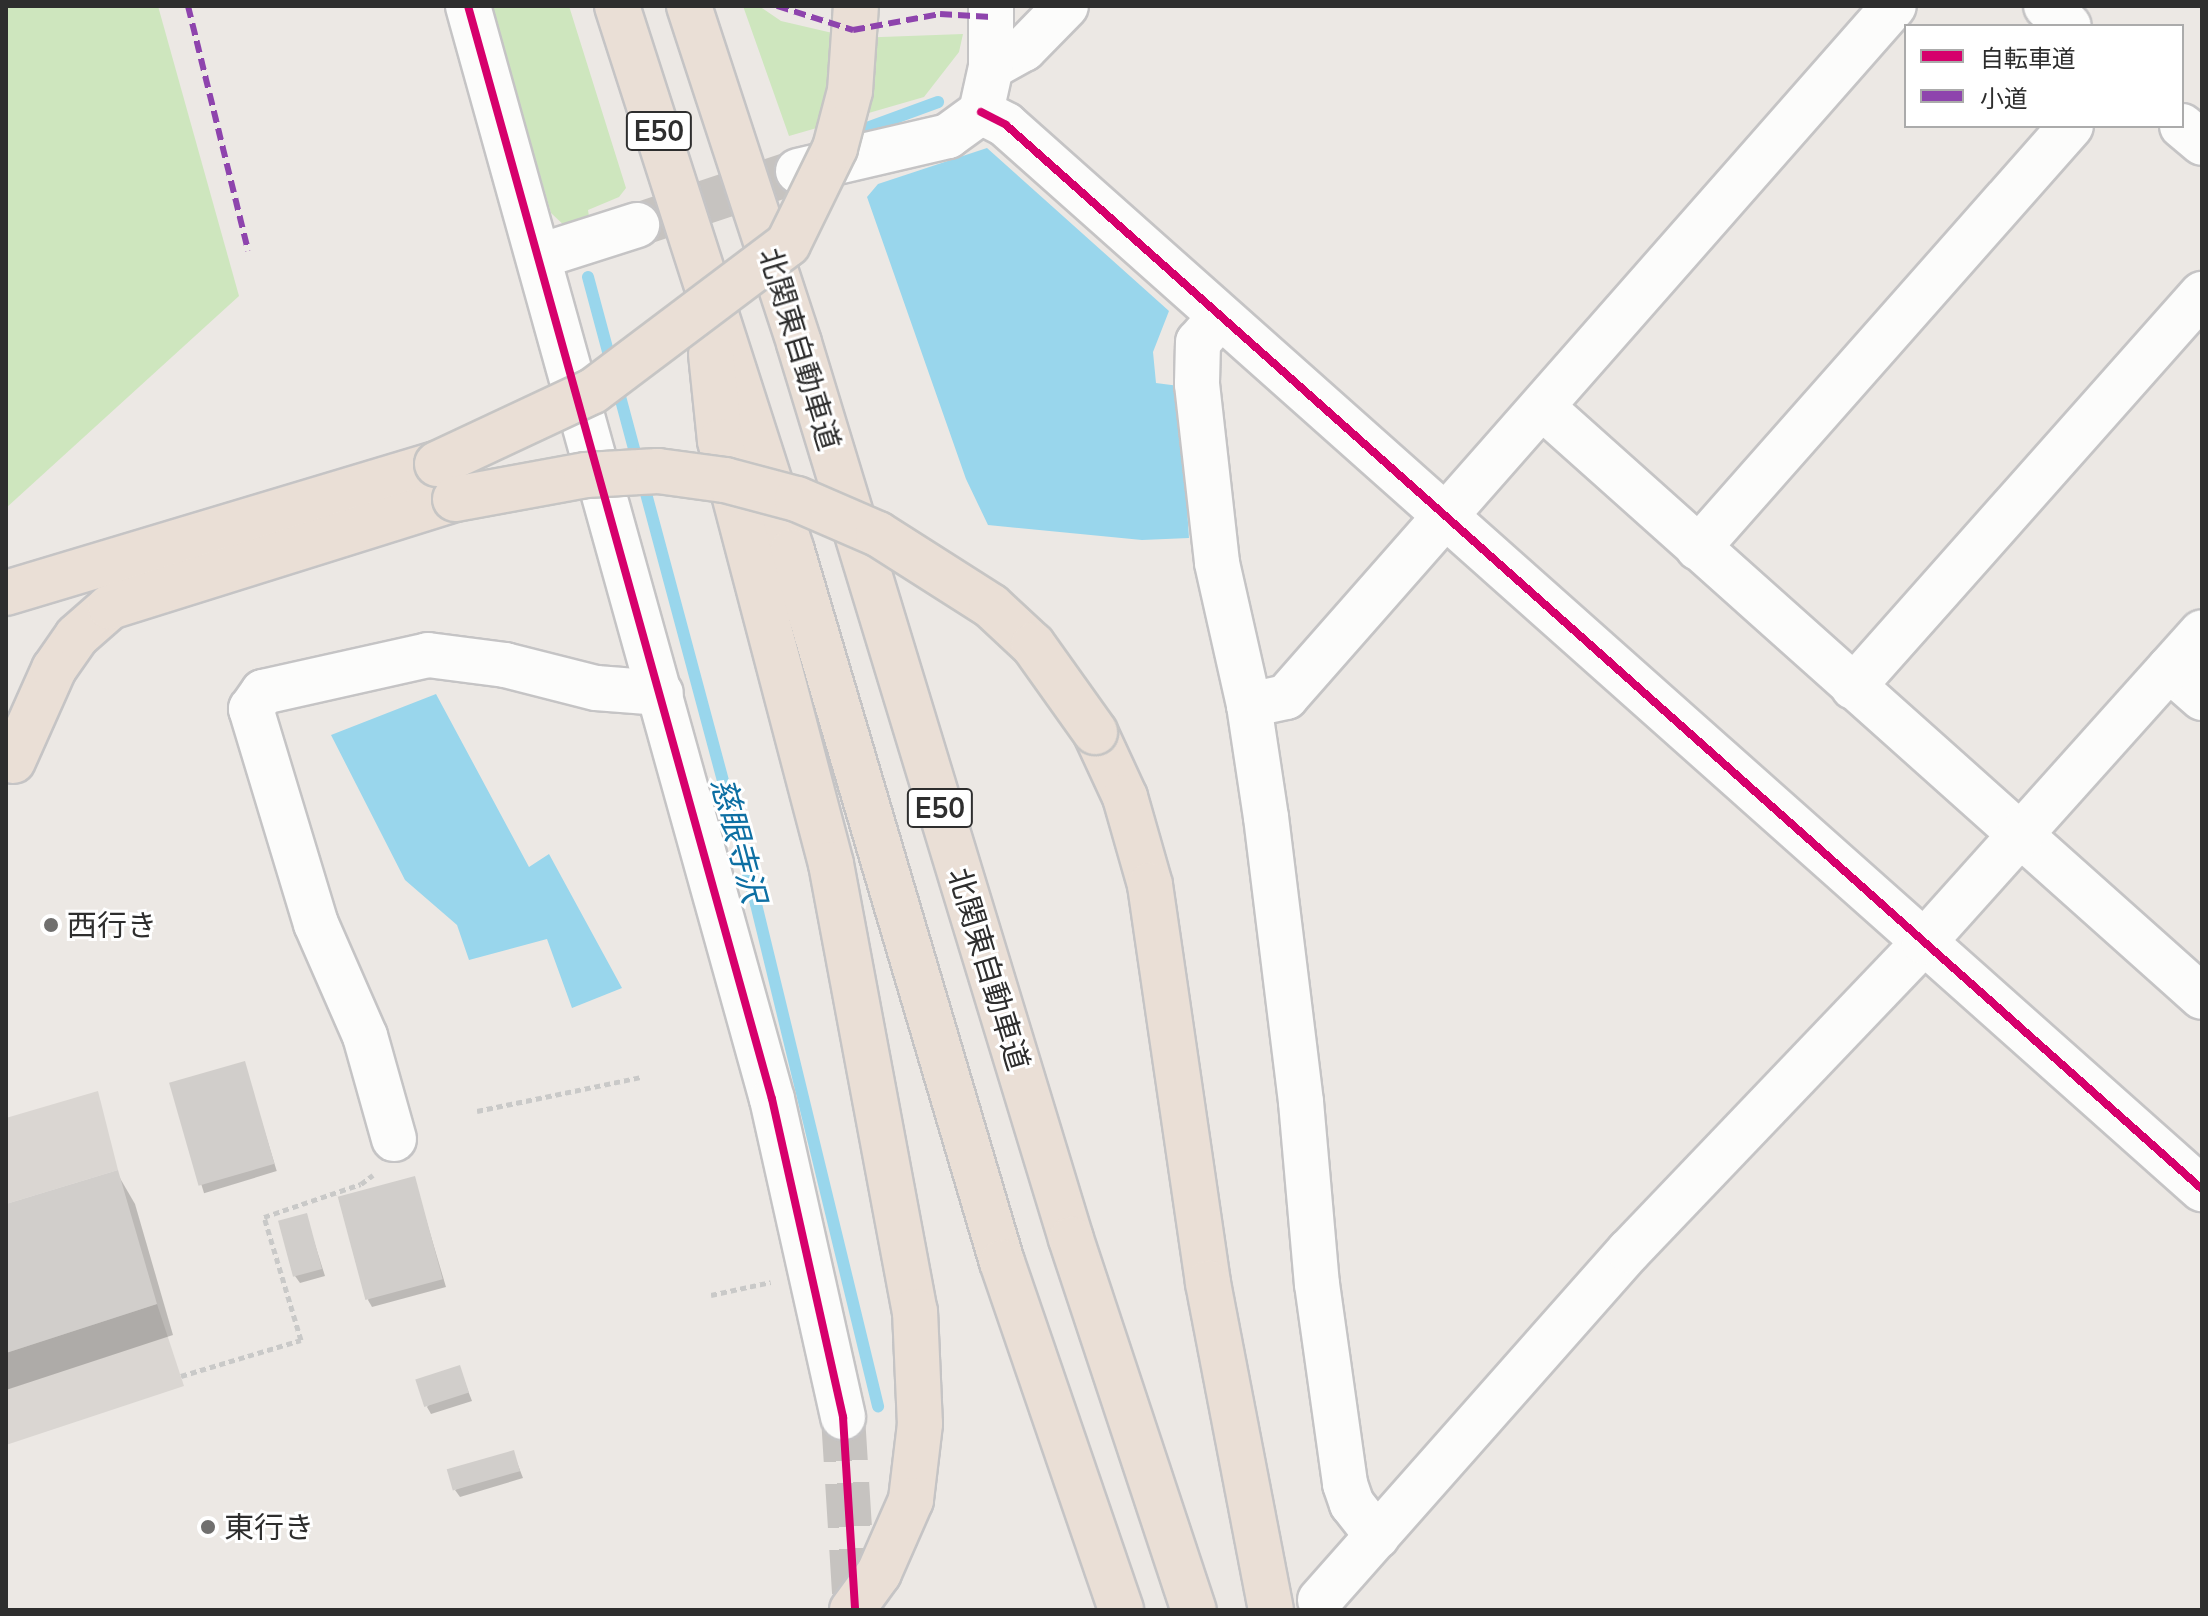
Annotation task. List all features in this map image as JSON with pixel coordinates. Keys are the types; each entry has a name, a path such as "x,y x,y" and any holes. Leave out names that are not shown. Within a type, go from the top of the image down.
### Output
{"highway":[{"name":"E50","path":"617,6 701,256 1002,1262 1121,1610"},
{"name":"北関東自動車道","path":"689,6 808,372 1071,1239 1194,1610"},
{"path":"10,766 54,669 77,636 110,607 446,482 593,391 788,244 835,148 850,91 856,6"},
{"path":"701,256 720,441 831,864 915,1311 920,1424 911,1500 879,1573 852,1610"},
{"path":"6,593 446,482 658,471 725,480 797,499 878,534 941,569 991,606 1033,645 1095,732 1125,797 1150,885 1208,1283 1271,1610"}],"street":[{"path":"468,6 772,1099 843,1417"},
{"path":"798,171 948,136 981,112 991,67 991,6"},
{"path":"991,67 1024,49 1066,6"},
{"path":"1249,705 1286,697 1894,6"},
{"path":"2046,6 2067,24"},
{"path":"981,112 1006,125 2202,1189"},
{"path":"1698,548 2069,128"},
{"path":"2184,128 2202,143"},
{"path":"540,256 637,225"},
{"path":"1853,687 2202,294"},
{"path":"1220,317 1198,342 1197,384 1217,563 1249,705 1345,1484 1352,1504 1377,1536"},
{"path":"1542,407 2202,997"},
{"path":"1338,1596 1377,1536 1629,1251 1924,942 2202,632"},
{"path":"394,1139 365,1036 316,924 251,709 263,692 428,655 505,665 596,688 661,693"},
{"path":"2169,669 2202,698"}],"path":[{"path":"477,1111 641,1077"},
{"path":"181,1376 301,1340 264,1217 361,1184 372,1177 394,1139"},
{"path":"711,1295 779,1280"}],"green space":[{"path":"6,6 158,6 239,296 6,508"},
{"path":"491,6 569,6 626,188 619,197 588,210 590,223 567,228 551,213"},
{"path":"743,6 759,6 781,21 854,38 963,34 959,52 924,97 789,136"}],"shaded area":[{"path":"98,1091 118,1170 6,1204 6,1118"},
{"path":"157,1304 184,1386 6,1445 6,1353"}],"water":[{"path":"987,148 1169,311 1153,352 1156,383 1179,386 1189,538 1142,540 988,525 966,479 867,197 878,184"},
{"path":"436,694 529,867 549,854 622,988 572,1008 547,939 469,960 457,925 405,880 331,735"}],"building":[{"path":"245,1061 274,1164 199,1186 169,1083"},
{"path":"118,1170 157,1304 6,1353 6,1204"},
{"path":"415,1176 443,1279 365,1300 338,1197"},
{"path":"307,1213 322,1269 293,1277 278,1221"},
{"path":"460,1365 469,1393 424,1407 415,1380"},
{"path":"514,1450 520,1471 453,1490 447,1469"}],"waterway":[{"name":"慈眼寺沢","path":"848,135 938,102"},
{"name":"慈眼寺沢","path":"588,277 756,904 878,1406"}],"tunnel":[{"path":"637,225 798,171"},
{"path":"843,1417 855,1610"}],"marked path":[{"path":"188,6 248,251"},
{"path":"777,6 853,30 940,14 991,17"}],"cycle path":[{"path":"468,6 772,1099 843,1417 855,1610"},
{"path":"981,112 1006,125 2202,1189"}],"place":[{"name":"西行き","path":"51,925"},
{"name":"東行き","path":"208,1527"}]}
